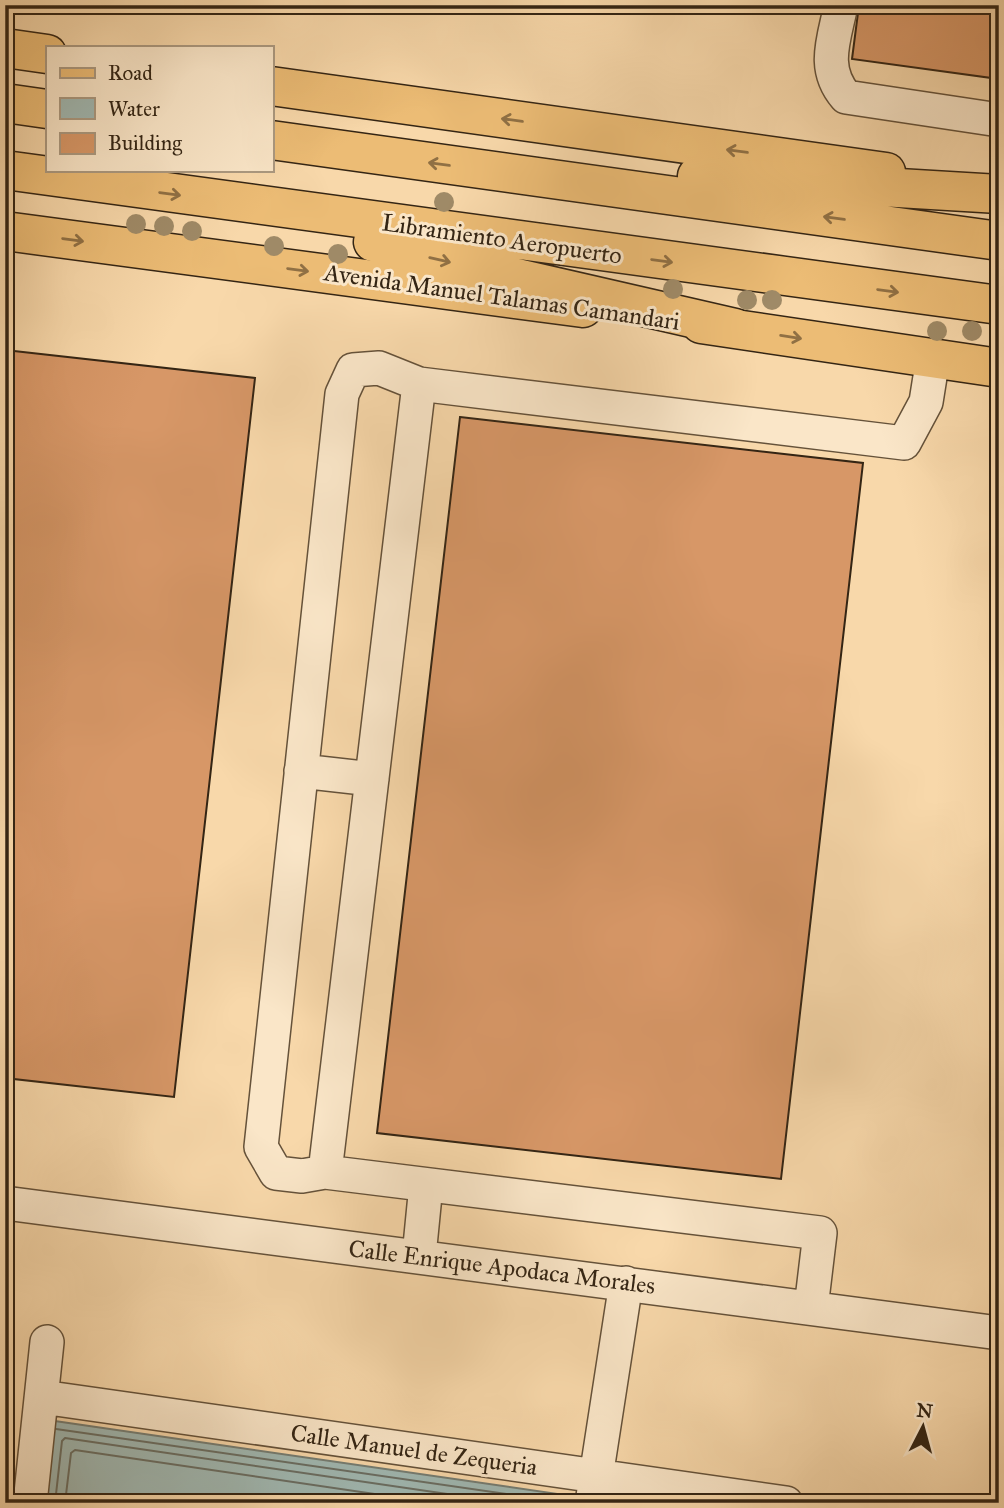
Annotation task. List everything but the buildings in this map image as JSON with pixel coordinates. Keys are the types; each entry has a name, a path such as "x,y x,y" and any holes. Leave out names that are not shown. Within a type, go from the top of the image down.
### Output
{"main road":[{"path":"5,48 46,54"},
{"path":"273,86 999,188"},
{"path":"5,103 46,109"},
{"path":"273,140 999,241"},
{"name":"Libramiento Aeropuerto","path":"5,170 282,210 999,305"},
{"path":"495,172 642,173 999,194"},
{"path":"282,210 352,236 430,258 735,328"},
{"name":"Avenida Manuel Talamas Camandari","path":"5,231 735,328 999,368"}],"street":[{"path":"841,5 830,62 834,83 846,97 999,120"},
{"path":"811,1308 820,1233 325,1172 302,1177 276,1173 261,1147 342,394 353,370 379,368 419,384 904,443 926,402 933,358"},
{"path":"325,1172 419,384"},
{"path":"301,771 372,779"},
{"path":"419,1256 426,1185"},
{"name":"Calle Enrique Apodaca Morales","path":"5,1203 999,1334"},
{"path":"595,1489 626,1283"},
{"path":"30,1503 47,1342"},
{"name":"Calle Manuel de Zequeria","path":"42,1397 595,1489 786,1503"}],"water":[{"path":"48,1420 558,1494 557,1503 39,1503"}]}
